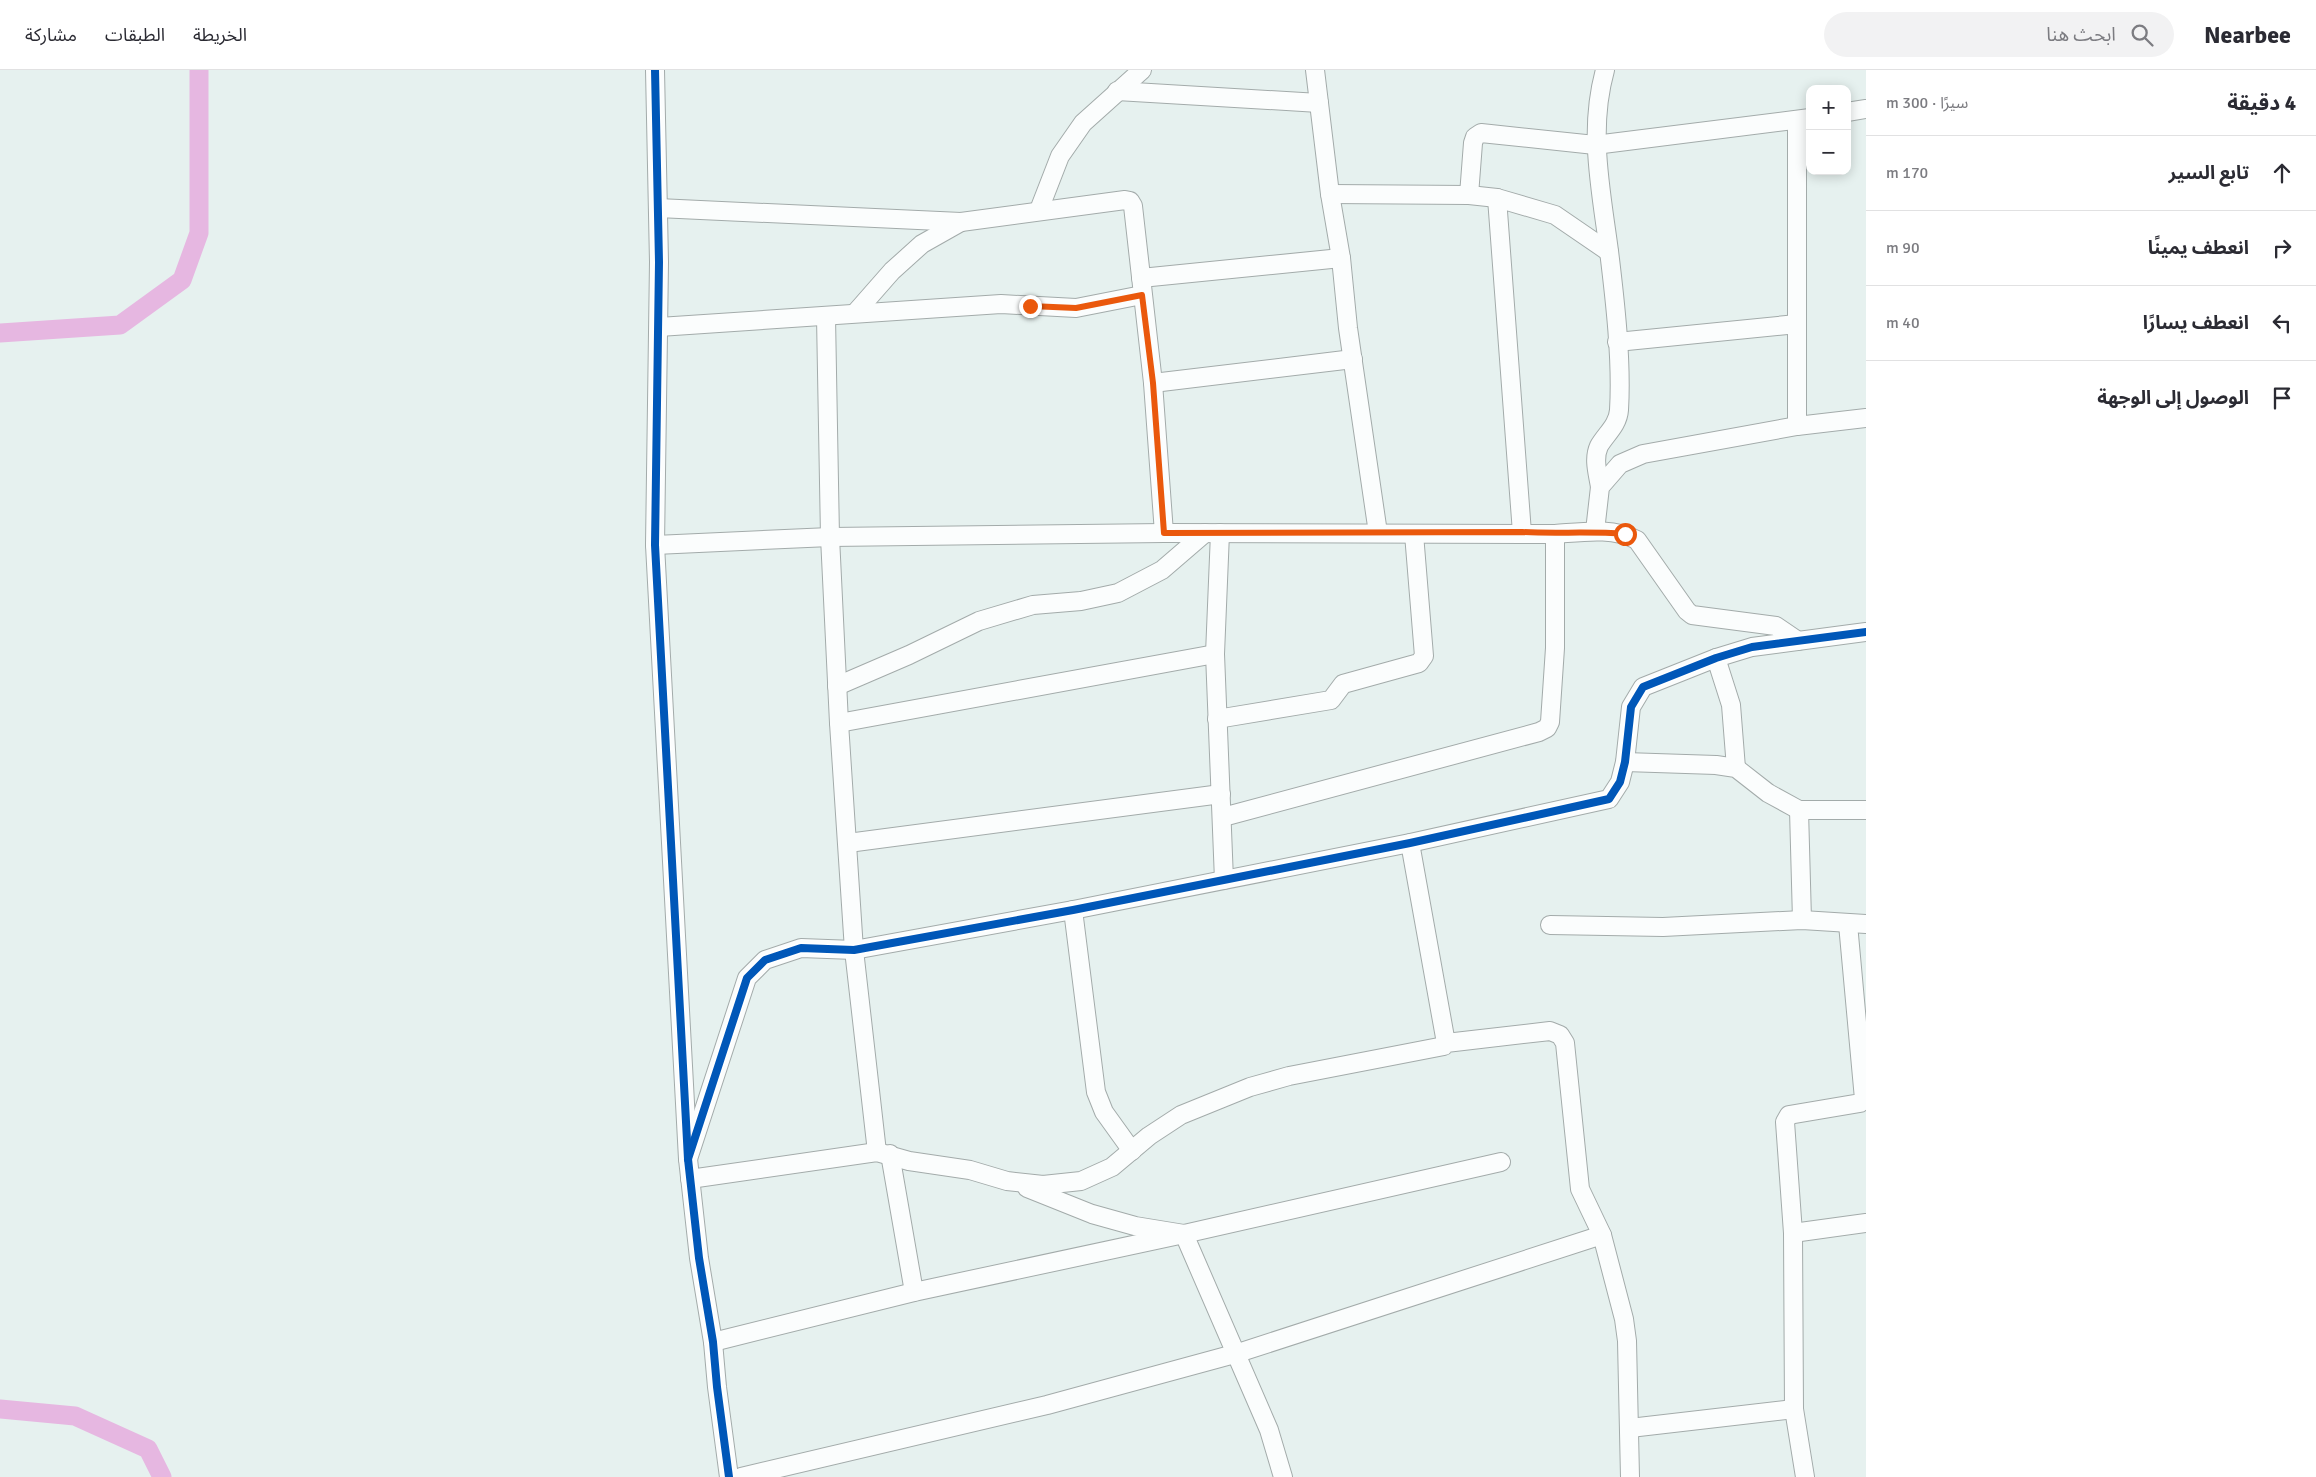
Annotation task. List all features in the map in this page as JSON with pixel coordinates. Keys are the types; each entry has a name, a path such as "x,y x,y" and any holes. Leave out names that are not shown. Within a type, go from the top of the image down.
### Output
{"street":[{"path":"655,70 659,327 655,545 688,1158 699,1258 713,1342 716,1387 730,1477"},
{"path":"1039,210 1060,156 1084,122 1142,70"},
{"path":"1315,70 1330,194 1341,258 1353,360 1378,533"},
{"path":"1595,531 1600,487 1596,460 1599,447 1615,425 1619,412 1617,342 1609,252 1595,145 1605,70"},
{"path":"1117,91 1319,103"},
{"path":"1851,111 1866,109"},
{"path":"1469,195 1473,144 1475,137 1481,133 1595,145 1803,119 1797,324 1797,426"},
{"path":"1330,194 1469,195 1497,198 1555,215 1609,252"},
{"path":"1497,198 1522,532"},
{"path":"658,208 961,222 1001,218 1039,210 1130,201 1133,206 1153,383 1164,533"},
{"path":"856,312 892,270 922,244 961,222"},
{"path":"659,327 826,317 856,312 1001,304 1076,308 1142,286 1341,258"},
{"path":"826,317 830,537 839,723 854,950 884,1153 914,1292"},
{"path":"1617,342 1797,324"},
{"path":"1153,383 1353,360"},
{"path":"1600,487 1620,464 1643,454 1797,426 1866,418"},
{"path":"655,545 830,537 1164,533 1414,534 1522,532 1555,534 1595,531 1625,534 1637,540 1687,611 1692,615 1776,626 1798,641"},
{"path":"837,686 979,622 1034,605 1081,601 1118,593 1162,570 1212,533"},
{"path":"1212,533 1216,719 1223,817 1224,880"},
{"path":"1216,719 1331,700 1343,684 1419,663 1424,656 1414,534"},
{"path":"1223,817 1539,732 1547,728 1550,722 1555,648 1555,534"},
{"path":"688,1158 747,978 765,960 801,948 854,950 1072,910 1410,844 1609,799 1620,782 1625,762 1631,707 1643,687 1716,658 1752,647 1866,632"},
{"path":"839,723 1215,654"},
{"path":"1716,658 1731,705 1736,768"},
{"path":"1625,762 1716,765 1736,768 1768,793 1799,810 1866,810"},
{"path":"848,843 1220,794"},
{"path":"1799,810 1802,920"},
{"path":"1410,844 1446,1043"},
{"path":"1072,910 1096,1092 1104,1112 1132,1151"},
{"path":"1550,925 1663,927 1802,920 1866,924"},
{"path":"1805,1477 1794,1409 1793,1233 1786,1118 1789,1115 1860,1103 1864,1098 1848,924"},
{"path":"1008,1181 1043,1185 1081,1181 1112,1168 1148,1136 1181,1115 1250,1087 1289,1076 1444,1046 1446,1043 1550,1031 1560,1035 1565,1043 1580,1189 1602,1235 1624,1319 1630,1428 1630,1477"},
{"path":"690,1179 884,1153 909,1161 970,1170 1008,1181 1092,1214 1135,1226 1184,1234"},
{"path":"713,1342 914,1292 1184,1234 1501,1162"},
{"path":"1793,1233 1866,1223"},
{"path":"1184,1234 1238,1353 1269,1430 1283,1477"},
{"path":"741,1477 1047,1405 1238,1353 1602,1235"},
{"path":"1630,1428 1794,1409"}],"waterway":[{"path":"0,333 120,325 182,280 199,233 199,70"},
{"path":"0,1409 75,1416 148,1449 162,1477"}],"cycle path":[{"path":"655,70 659,262 655,545 688,1159 699,1258 713,1342 729,1477"},
{"path":"688,1159 747,978 765,960 801,948 854,950 1073,910 1410,843 1609,799 1620,782 1625,762 1631,707 1643,687 1716,658 1752,647 1866,632"}],"route":[{"path":"1030,306 1076,308 1142,295 1153,383 1164,533 1414,534 1522,532 1555,534 1595,531 1625,534"}]}
